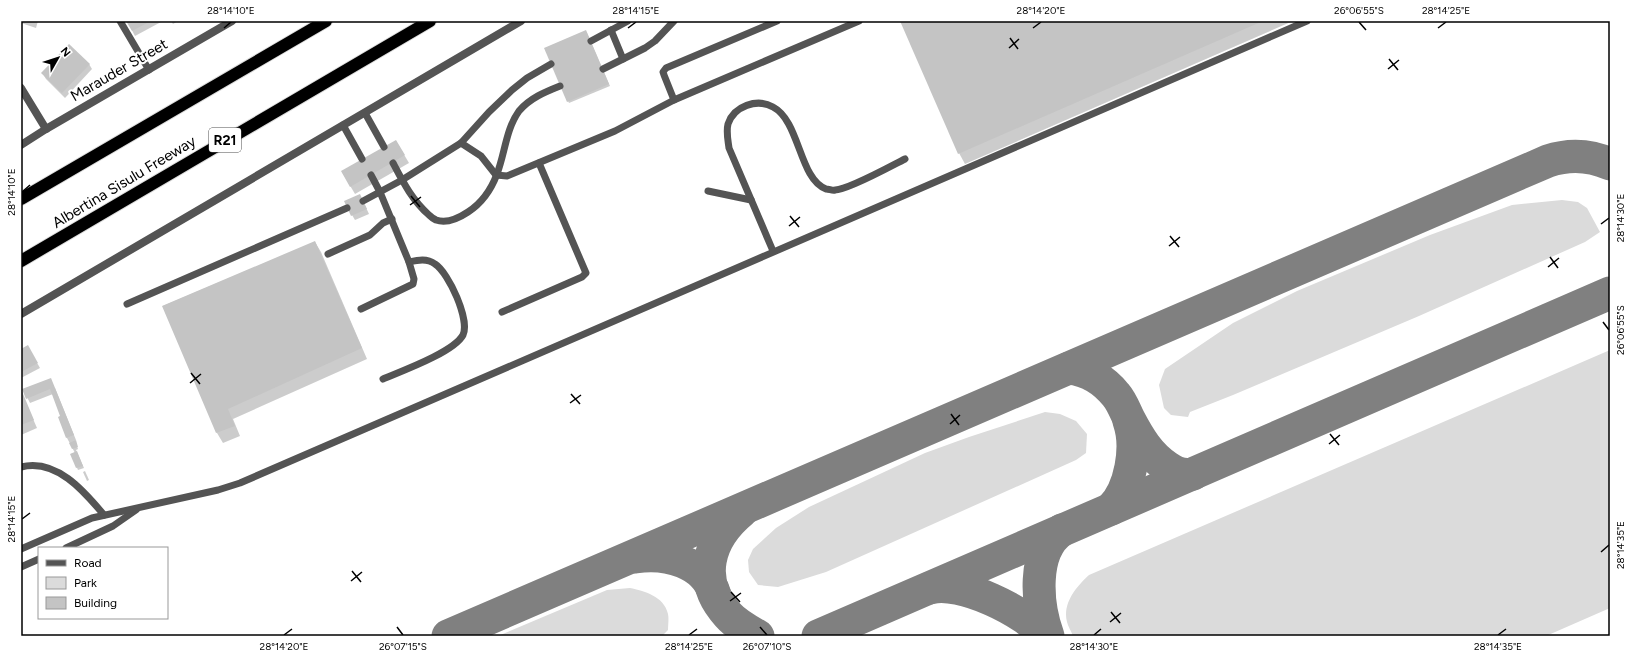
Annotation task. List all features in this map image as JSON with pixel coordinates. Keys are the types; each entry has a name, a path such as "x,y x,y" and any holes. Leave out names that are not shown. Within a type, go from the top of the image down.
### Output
{"highway":[{"path":"21,199 326,21"},
{"name":"Albertina Sisulu Freeway","path":"21,261 430,21"}],"street":[{"name":"Marauder Street","path":"21,145 232,21"},
{"path":"21,314 521,21"},
{"path":"21,88 46,129"}],"lane":[{"path":"120,21 149,70"},
{"path":"591,41 628,21"},
{"path":"603,69 645,48 655,41 674,21"},
{"path":"674,100 663,72 666,68 777,21"},
{"path":"461,143 481,156 496,175 507,176 615,131 674,100 859,21"},
{"path":"21,549 92,518 218,490 240,482 1307,21"},
{"path":"611,30 623,59"},
{"path":"363,201 402,180 461,143 506,95 527,78 551,64"},
{"path":"393,163 418,205 436,220 444,221 459,218 473,209 484,198 496,175 513,122 520,111 541,94 560,86"},
{"path":"773,251 729,148 727,136 728,124 734,114 742,107 752,103 763,104 773,106 781,112 790,126 814,181 828,189 836,190 848,186 905,159"},
{"path":"364,113 384,147"},
{"path":"343,125 362,159"},
{"path":"502,312 582,277 586,273 539,163"},
{"path":"361,309 413,284 414,279 392,219 371,175"},
{"path":"708,191 751,200"},
{"path":"127,304 347,208"},
{"path":"328,254 370,235 383,223 392,219"},
{"path":"384,379 445,352 463,335 465,326 464,315 443,270 430,261 423,260 409,262"},
{"path":"21,467 41,466 62,474 87,495 104,515"},
{"path":"68,547 113,526 138,509"},
{"path":"21,567 38,559"}],"green space":[{"path":"1562,200 1578,202 1587,208 1600,232 1585,242 1419,316 1190,412 1188,417 1171,415 1164,408 1159,385 1165,369 1233,323 1297,291 1430,235 1512,205"},
{"path":"1610,350 1610,608 1546,636 1073,636 1067,622 1067,608 1075,590 1089,575"},
{"path":"1045,412 1060,414 1076,421 1087,434 1086,453 1076,460 826,572 778,587 758,585 749,572 748,560 753,549 776,528 809,507 925,453"},
{"path":"630,588 653,595 666,608 668,616 668,630 662,636 498,636 607,590"}],"building":[{"path":"126,21 151,21 132,31"},
{"path":"900,21 1263,21 958,154"},
{"path":"586,30 609,84 567,102 544,48"},
{"path":"69,44 90,64 62,93 41,73"},
{"path":"396,140 405,155 350,187 341,171"},
{"path":"360,194 367,209 351,216 344,201"},
{"path":"315,241 362,348 228,409 235,426 216,433 162,306"},
{"path":"28,345 38,363 21,372 21,349"},
{"path":"51,378 74,435 66,438 50,389 26,399 22,389"},
{"path":"21,389 34,420 21,425"},
{"path":"76,440 78,447 72,449 69,443"},
{"path":"77,451 83,466 76,468 70,454"}],"taxiway":[{"path":"448,636 1548,161 1564,157 1579,156 1610,164"},
{"path":"818,636 1610,293"},
{"path":"1069,368 1089,373 1101,380 1116,395 1141,439 1155,457 1176,472 1186,475 1193,474"},
{"path":"1111,509 1118,501 1124,490 1131,467 1133,443 1129,421"},
{"path":"742,511 730,522 714,547 710,560 709,574 712,588 718,602 728,615 738,624 758,636"},
{"path":"1048,636 1041,610 1039,580 1045,551 1052,539 1062,530"},
{"path":"635,557 659,556 683,562 703,574 715,595"},
{"path":"930,588 943,586 958,588 992,600 1024,617 1045,636"}]}
